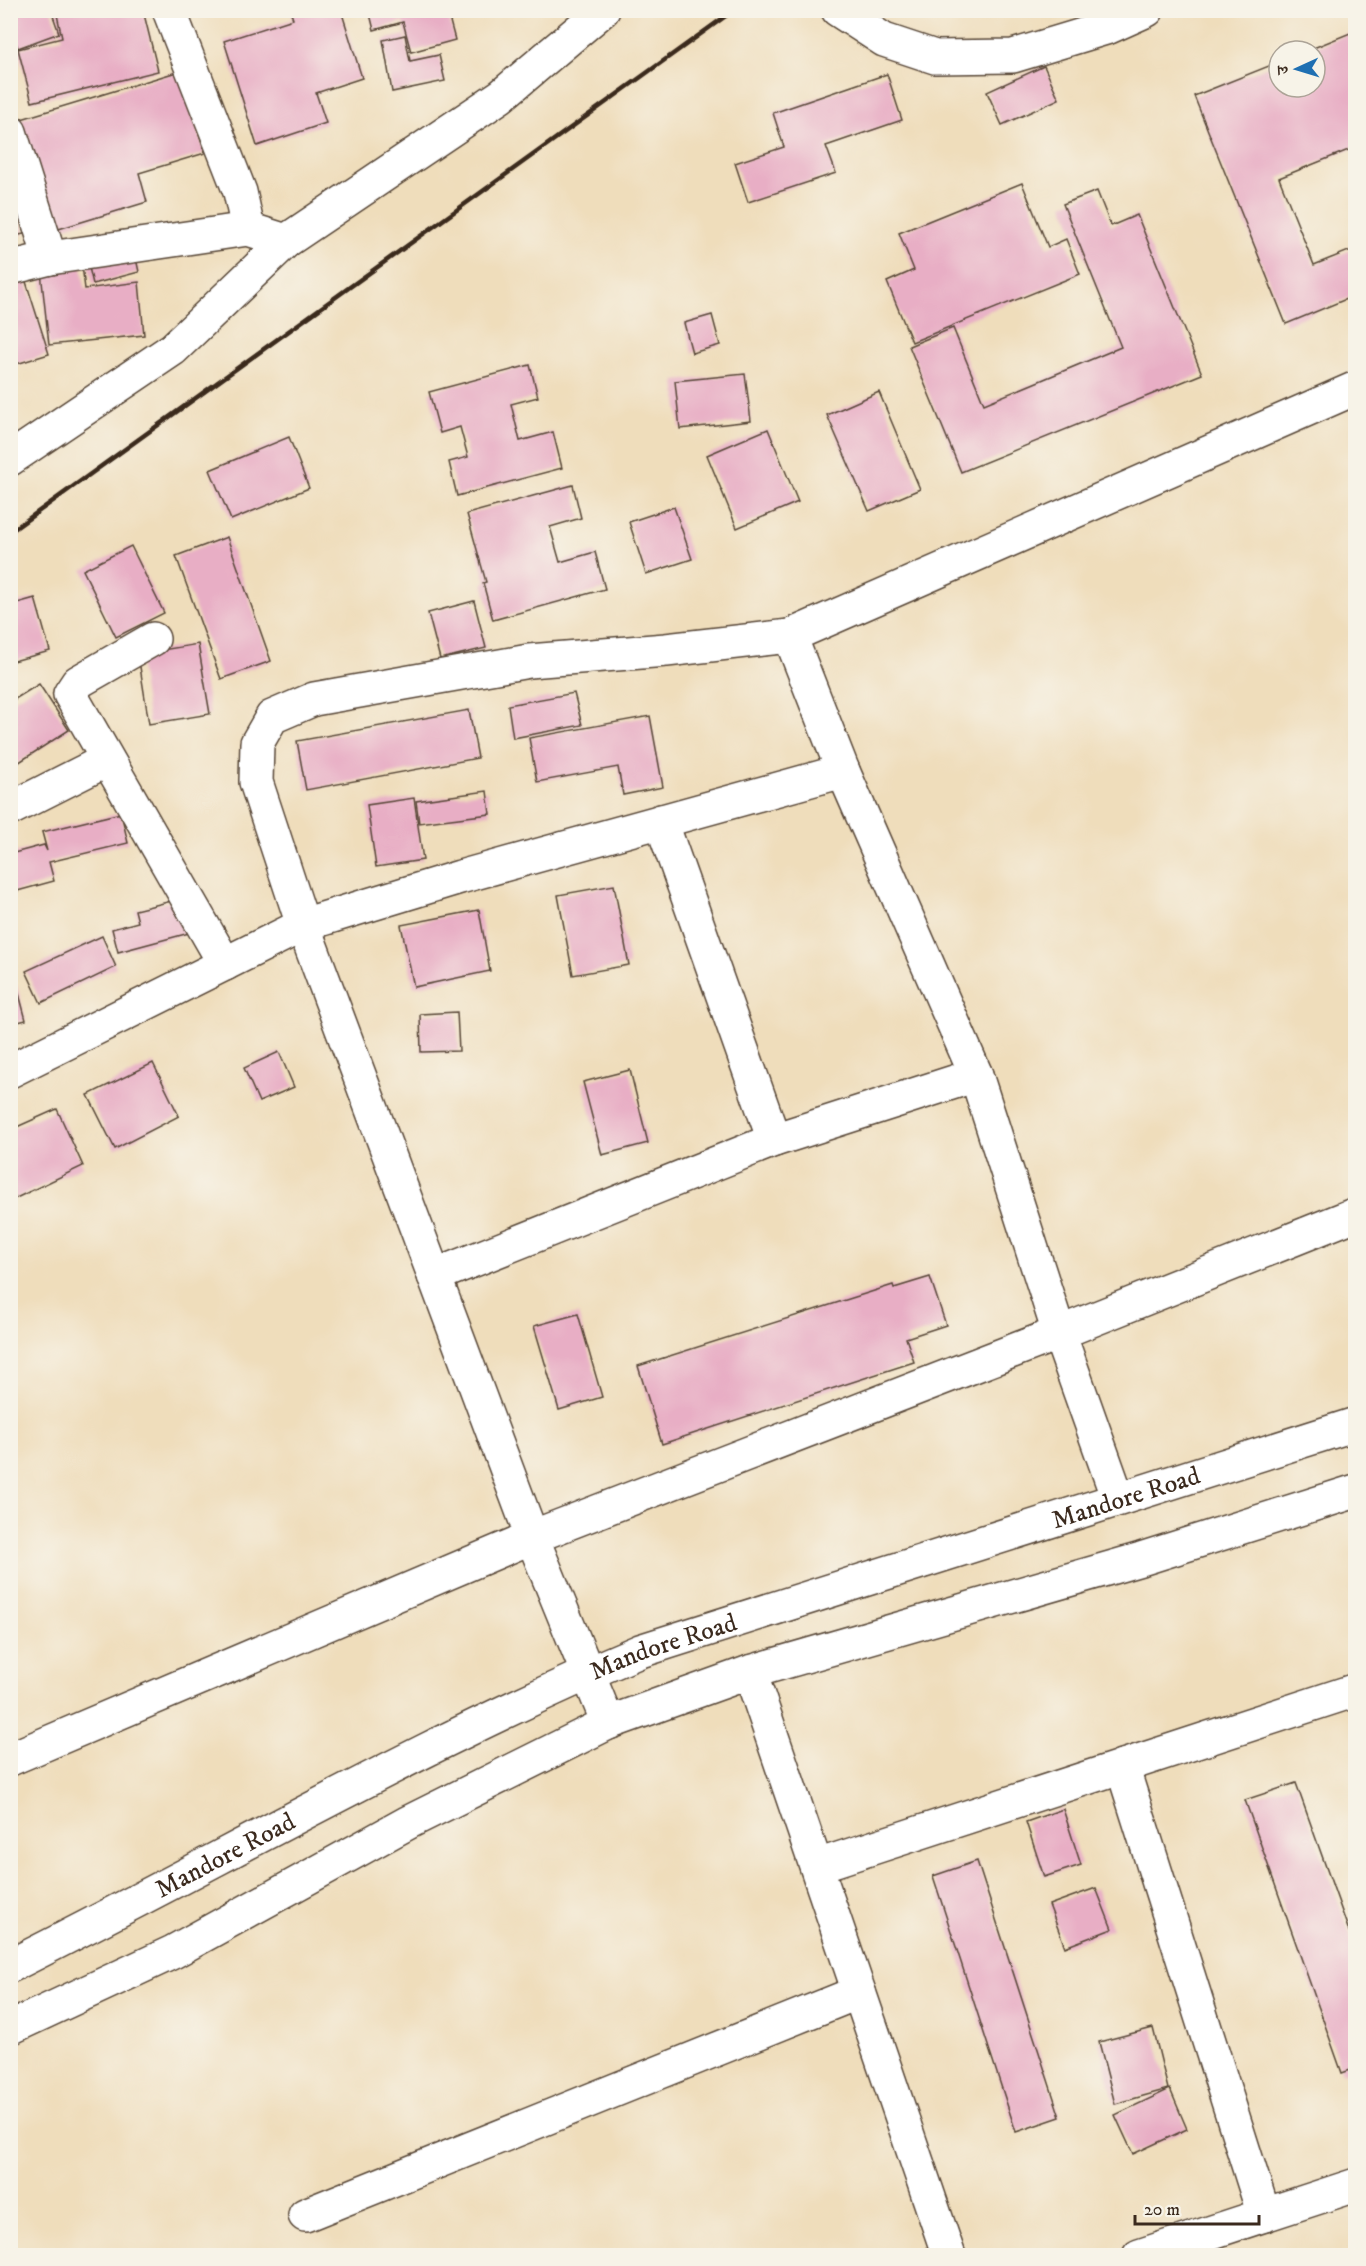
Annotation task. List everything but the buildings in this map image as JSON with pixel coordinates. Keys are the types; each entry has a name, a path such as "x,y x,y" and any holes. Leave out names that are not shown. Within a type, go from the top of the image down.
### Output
{"main road":[{"path":"169,10 240,192 248,230"},
{"path":"10,459 173,349 286,241 501,96 603,10"},
{"path":"838,10 884,40 935,57 1013,56 1109,27 1147,10"},
{"path":"10,132 50,258"},
{"path":"10,268 50,258 248,230 286,241"},
{"path":"608,1723 532,1537 303,925 256,782 257,743 272,717 314,699 529,661 666,650 790,636 1356,388"},
{"path":"790,636 843,771 976,1076 1059,1333 1118,1498"},
{"path":"153,639 78,682 70,694 225,964"},
{"path":"10,808 107,760"},
{"path":"10,1071 303,925 460,877 843,771"},
{"path":"661,821 774,1140"},
{"path":"434,1276 774,1140 976,1076"},
{"path":"10,1759 532,1537 1059,1333 1356,1214"},
{"name":"Mandore Road","path":"10,1966 142,1900 385,1770 586,1673 640,1651 1356,1424"},
{"name":"Mandore Road","path":"10,2028 173,1952 409,1822 608,1723 750,1672 1141,1559 1356,1491"},
{"path":"750,1672 949,2256"},
{"path":"817,1866 1356,1690"},
{"path":"1122,1766 1264,2215"},
{"path":"305,2215 859,1992"},
{"path":"1138,2256 1356,2185"}],"railway":[{"path":"10,532 734,10"}]}
